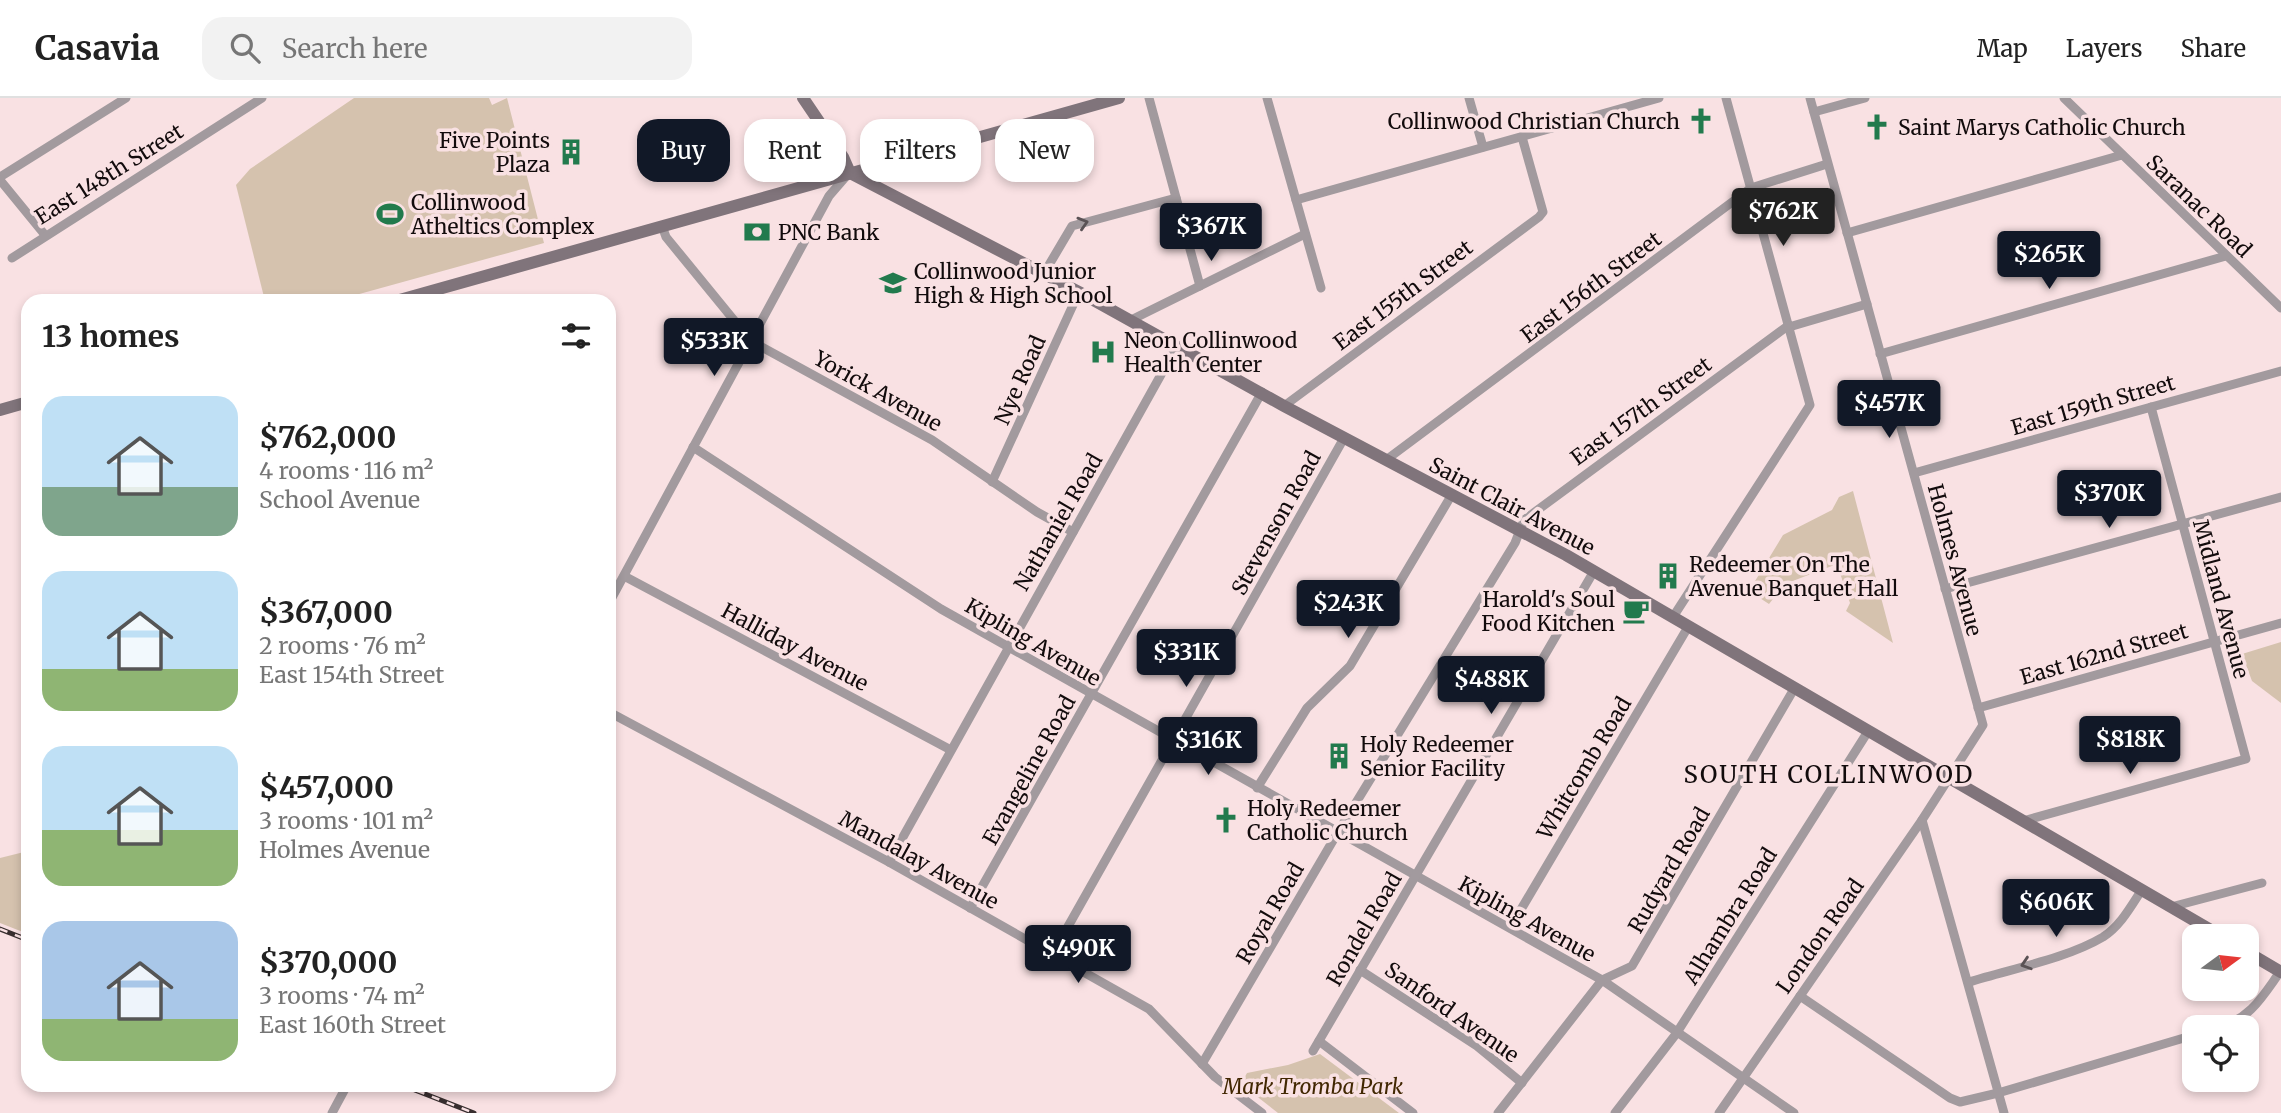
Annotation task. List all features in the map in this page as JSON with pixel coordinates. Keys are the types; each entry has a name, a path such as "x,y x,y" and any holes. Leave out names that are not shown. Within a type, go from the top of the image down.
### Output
{"street":[{"path":"45,235 0,179 126,98"},
{"name":"East 148th Street","path":"12,258 262,98"},
{"path":"803,98 843,157 849,173"},
{"path":"421,294 1119,98"},
{"path":"1149,98 1199,286"},
{"path":"1267,98 1321,288"},
{"path":"1469,98 1483,147"},
{"path":"1296,200 1659,98"},
{"path":"1673,617 1810,405 1726,98"},
{"name":"Holmes Avenue","path":"1810,98 1983,726 1946,778"},
{"path":"1814,112 1865,98"},
{"name":"Saranac Road","path":"2064,98 2281,308"},
{"name":"East 155th Street","path":"1284,407 1543,212 1522,137"},
{"path":"1847,233 2122,155"},
{"name":"East 156th Street","path":"1386,460 1751,188 1828,164"},
{"path":"616,590 829,196 849,173"},
{"name":"Saint Clair Avenue","path":"849,173 1079,292 1262,392 1284,407 1519,529 2200,924"},
{"path":"1043,275 1072,226 1176,198"},
{"name":"Yorick Avenue","path":"662,226 666,237 751,341 932,440 992,482 1073,532"},
{"path":"1131,320 1305,234"},
{"path":"1880,354 2226,256"},
{"name":"Nye Road","path":"992,482 1079,292"},
{"name":"East 157th Street","path":"1519,529 1524,520 1562,490 1789,326 1867,304"},
{"name":"Nathaniel Road","path":"889,862 949,749 1177,346"},
{"name":"East 159th Street","path":"1914,473 2281,371"},
{"name":"Evangeline Road","path":"971,908 1262,392"},
{"path":"0,410 21,404"},
{"name":"Midland Avenue","path":"2021,822 2246,759 2151,408"},
{"name":"Stevenson Road","path":"1054,953 1344,438"},
{"name":"Kipling Avenue","path":"694,447 941,609 1007,648 1602,980 1676,1034 1794,1113"},
{"path":"1258,788 1307,708 1350,666 1451,496"},
{"path":"1945,589 2281,497"},
{"name":"Royal Road","path":"1202,1064 1338,831 1515,544 1519,529"},
{"name":"Rondel Road","path":"1313,1051 1594,572"},
{"name":"Halliday Avenue","path":"624,576 949,749"},
{"name":"East 162nd Street","path":"1978,708 2281,624"},
{"name":"Whitcomb Road","path":"1510,928 1688,627"},
{"name":"Rudyard Road","path":"1498,1113 1602,980 1632,966 1794,689"},
{"name":"Mandalay Avenue","path":"616,716 889,862 1149,1009 1202,1064 1262,1113"},
{"name":"Alhambra Road","path":"1615,1113 1676,1034 1867,733"},
{"name":"London Road","path":"1719,1113 1922,820 1946,778"},
{"path":"1922,820 2004,1113"},
{"path":"2171,907 2262,883"},
{"path":"1969,982 2082,946 2104,936 2123,920 2141,891"},
{"path":"2247,1015 2253,1011 2280,972 2259,959"},
{"name":"Sanford Avenue","path":"1360,970 1477,1046 1522,1083"},
{"path":"1800,996 1950,1098 1960,1102 2182,1039"},
{"path":"1319,1041 1413,1113"},
{"path":"332,1113 343,1092"}],"green space":[{"name":"Collinwood Atheltics Complex","path":"354,98 489,98 492,105 507,98 544,243 359,294 263,294 236,185 250,169"},
{"path":"1853,491 1893,643 1846,611 1850,603 1837,564 1785,584 1769,604 1749,591 1783,535 1832,510 1839,497"},
{"path":"2281,642 2281,703 2252,681 2242,654"},
{"path":"21,853 21,931 0,923 0,858"},
{"name":"Mark Tromba Park","path":"1320,1054 1399,1113 1278,1113 1241,1084 1247,1073 1288,1065"}],"railway":[{"path":"0,929 21,937"},
{"path":"420,1092 474,1113"}],"place":[{"name":"Collinwood Christian Church","path":"1701,121"},
{"name":"Saint Marys Catholic Church","path":"1877,127"},
{"name":"Five Points Plaza","path":"571,152"},
{"name":"Collinwood Atheltics Complex","path":"390,214"},
{"name":"PNC Bank","path":"757,232"},
{"name":"Collinwood Junior High & High School","path":"893,283"},
{"name":"Neon Collinwood Health Center","path":"1103,352"},
{"name":"Redeemer On The Avenue Banquet Hall","path":"1668,576"},
{"name":"Harold's Soul Food Kitchen","path":"1636,611"},
{"name":"Holy Redeemer Senior Facility","path":"1339,756"},
{"name":"Holy Redeemer Catholic Church","path":"1226,820"}],"district":[{"name":"SOUTH COLLINWOOD","path":"1829,774"}]}
